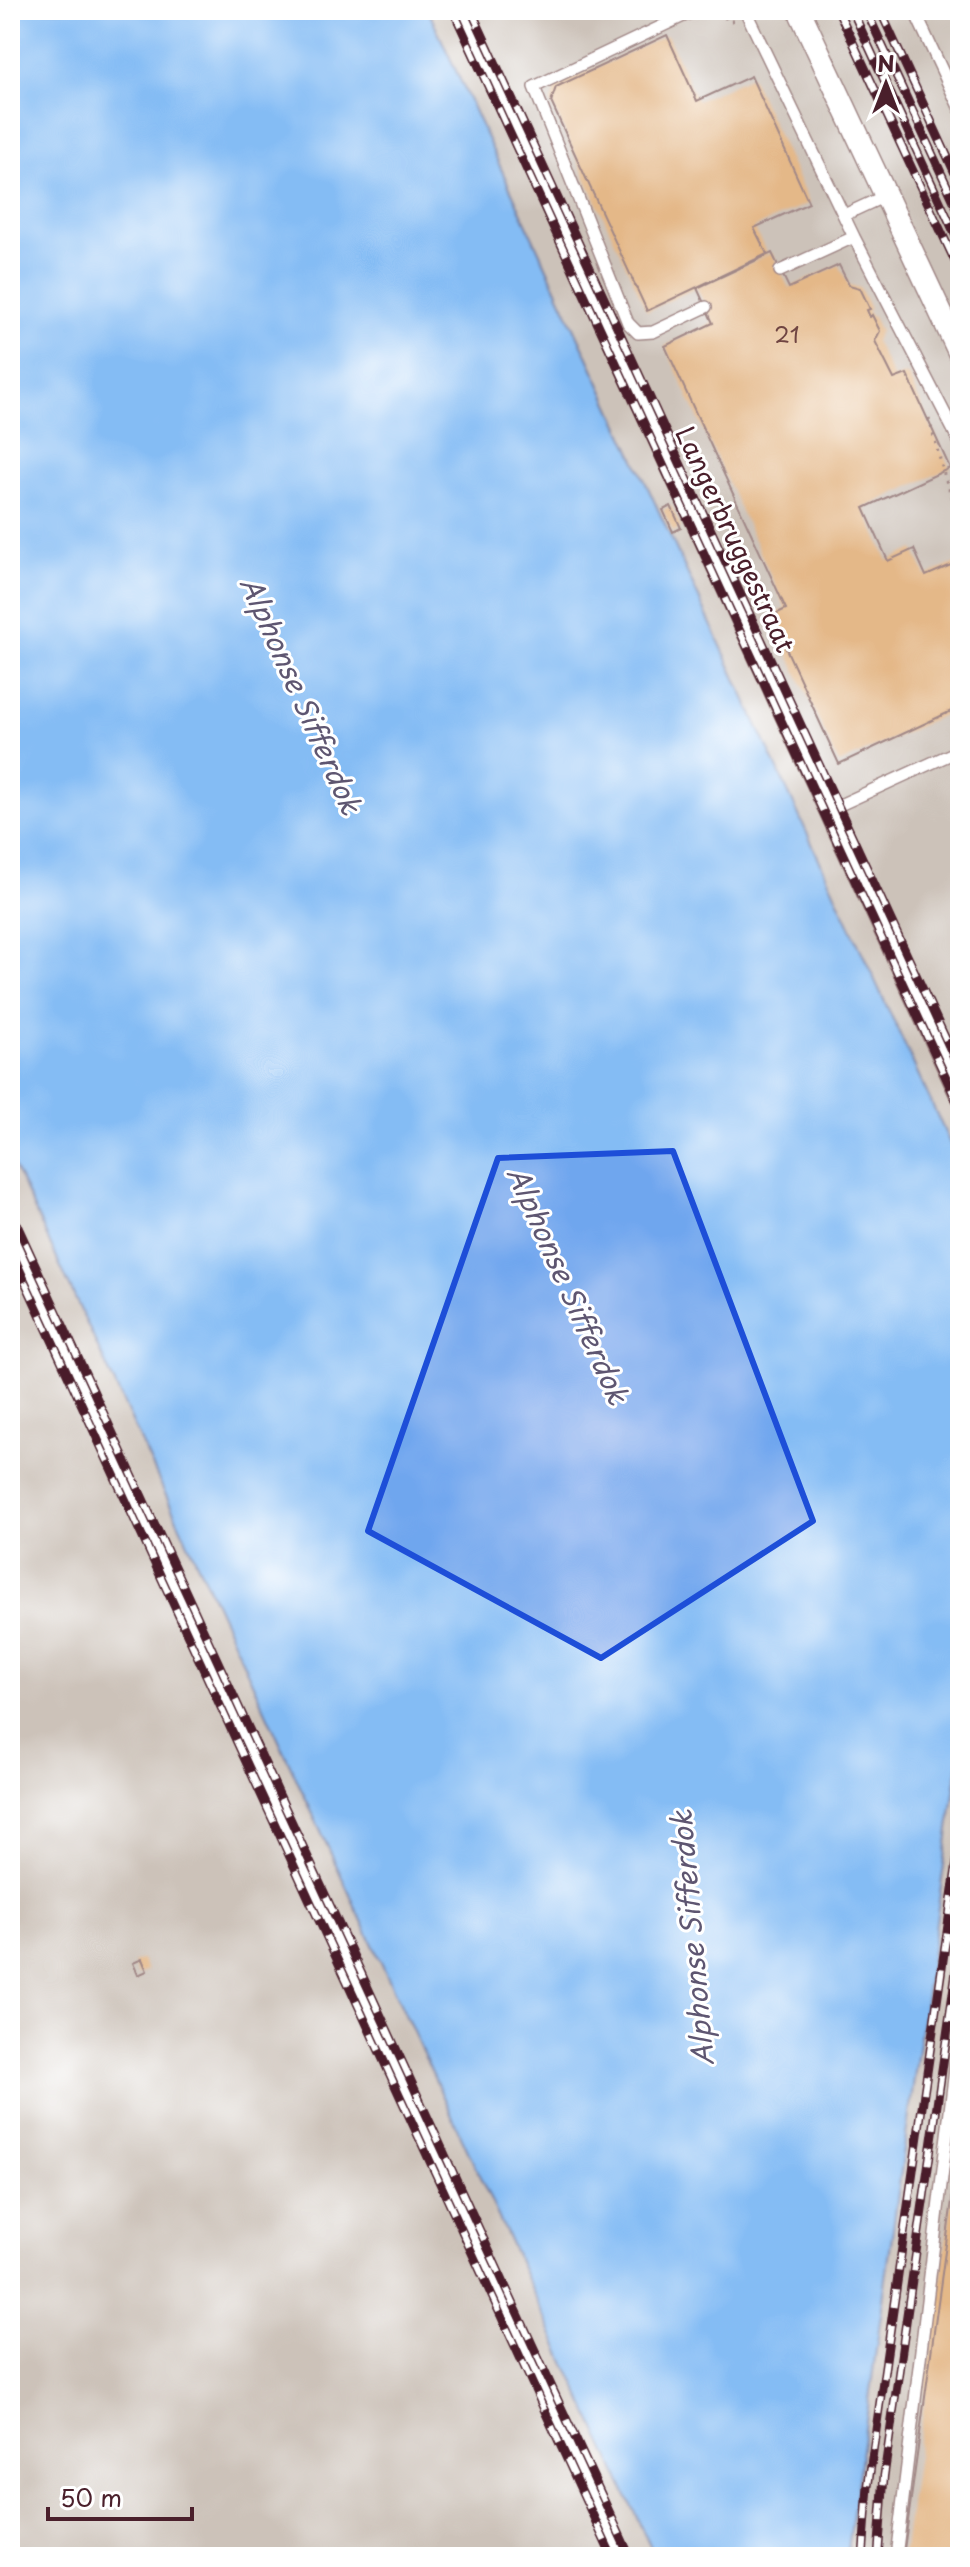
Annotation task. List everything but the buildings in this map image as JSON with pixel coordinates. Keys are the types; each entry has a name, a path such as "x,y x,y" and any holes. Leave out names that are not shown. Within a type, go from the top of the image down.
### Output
{"street":[{"name":"Langerbruggestraat","path":"462,10 831,809 954,1061 960,1092"},
{"path":"799,10 960,354"}],"lane":[{"path":"696,10 534,87 628,323 638,333 653,332 706,307"},
{"path":"745,10 854,237 960,443"},
{"path":"914,10 960,109"},
{"path":"844,215 885,196"},
{"path":"780,271 854,237"},
{"path":"831,809 960,750"},
{"path":"10,1230 621,2557"},
{"path":"896,2557 960,2028"}],"highlighted area":[{"path":"673,1151 813,1521 601,1658 368,1531 498,1158"}],"shaded area":[{"path":"428,10 960,10 960,1165 907,1050"},
{"path":"10,1157 171,1507 655,2557 10,2557"},
{"path":"960,1751 960,2557 847,2557"}],"water":[{"name":"Alphonse Sifferdok","path":"10,10 428,10 960,1165 960,1751 847,2557 655,2557 10,1157"}],"railway":[{"path":"453,10 960,1108"},
{"path":"471,10 960,1070"},
{"path":"838,10 960,272"},
{"path":"852,10 960,245"},
{"path":"866,10 960,214"},
{"path":"880,10 960,184"},
{"path":"10,1210 630,2557"},
{"path":"10,1249 612,2557"},
{"path":"863,2557 868,2486 960,1841"},
{"path":"878,2557 884,2476 960,1944"}]}
